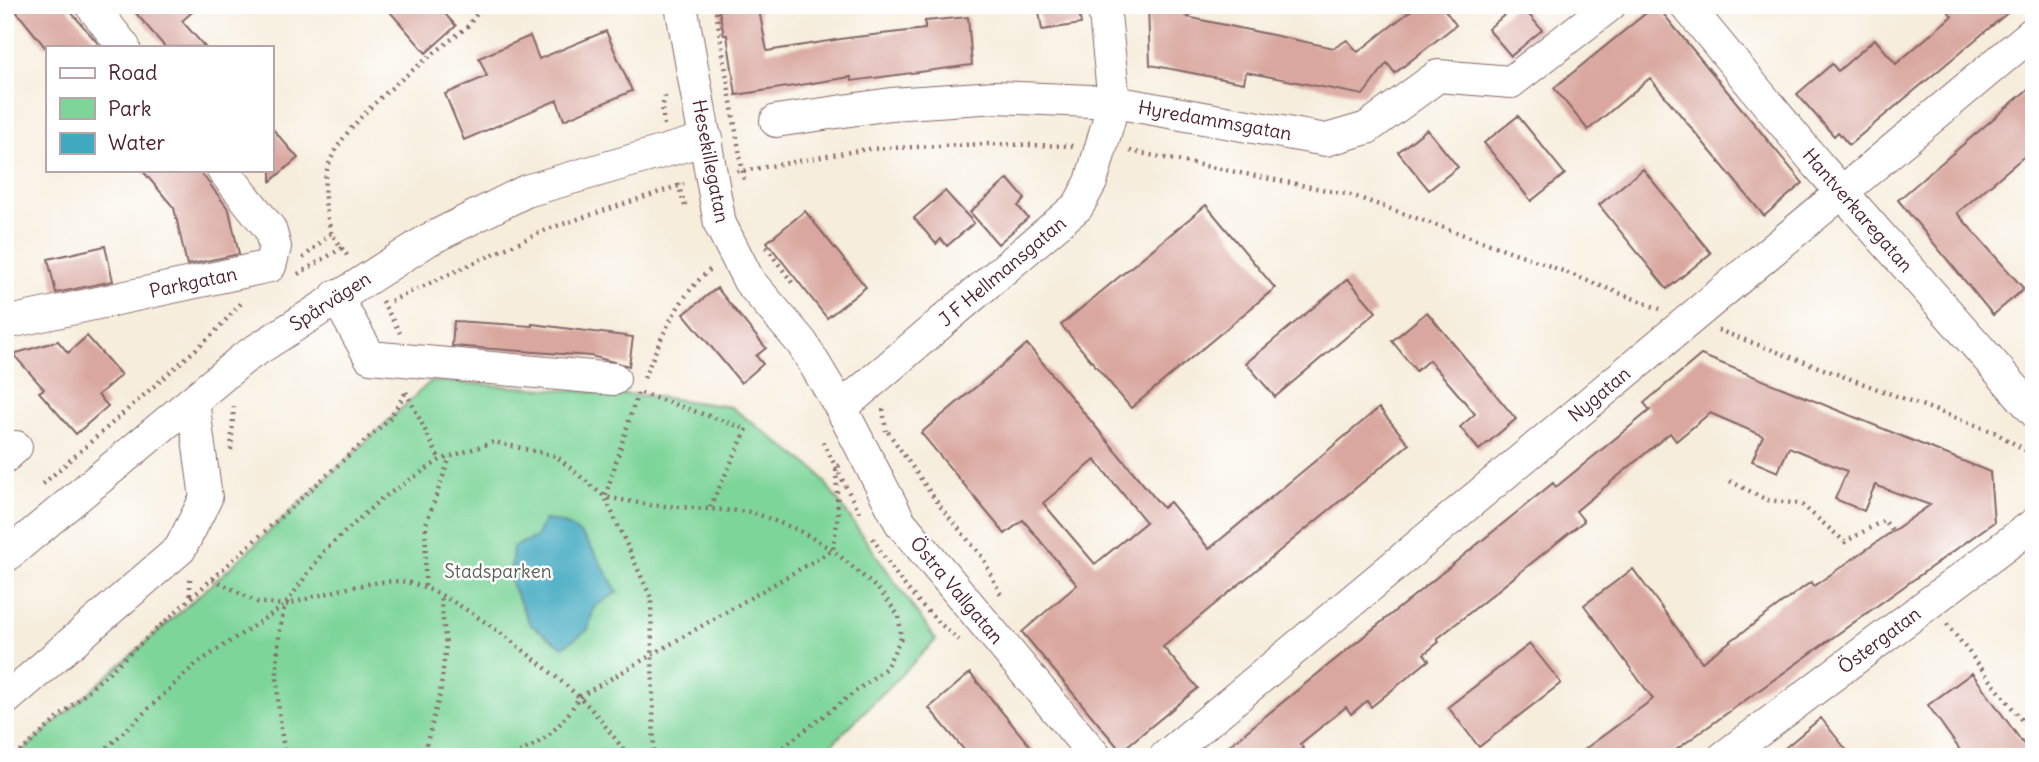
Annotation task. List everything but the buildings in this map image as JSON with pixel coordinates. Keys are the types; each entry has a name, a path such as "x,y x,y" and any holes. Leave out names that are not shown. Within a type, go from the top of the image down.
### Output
{"street":[{"path":"90,5 123,46"},
{"name":"Hesekillegatan","path":"681,5 707,139 720,224 749,281 802,343 841,408"},
{"name":"J F Hellmansgatan","path":"841,408 1078,206 1091,181 1114,102 1104,5"},
{"name":"Hyredammsgatan","path":"776,121 891,104 996,97 1114,102 1326,141 1367,128 1438,76 1511,82 1610,5"},
{"name":"Hantverkaregatan","path":"1686,5 1840,191 2034,411"},
{"name":"Nygatan","path":"1165,757 1840,191 2034,32"},
{"name":"Spårvägen","path":"5,557 244,358 336,296 428,240 526,191 707,139"},
{"path":"225,172 270,229 280,271"},
{"name":"Parkgatan","path":"5,323 280,271"},
{"path":"336,296 370,357 626,386"},
{"path":"5,701 180,549 206,498 193,401"},
{"name":"Östra Vallgatan","path":"841,408 900,522 1096,757"},
{"name":"Östergatan","path":"1724,757 2034,524"}],"path":[{"path":"483,5 468,26 348,129 327,169 324,200 331,233 384,304 548,229 712,177 867,149 986,144 1103,146 1351,195 1532,259 1994,432 2034,455"},
{"path":"715,5 745,189"},
{"path":"280,271 302,259 331,233"},
{"path":"762,242 795,287"},
{"path":"280,271 303,273 342,248"},
{"path":"605,497 626,386 700,278 715,265"},
{"path":"36,490 212,335 246,296"},
{"path":"626,386 747,429 710,507"},
{"path":"863,449 887,430 885,412 866,386"},
{"path":"15,757 389,419 406,392"},
{"path":"285,757 275,694 277,636 285,605 324,551 381,499 450,457 494,442 556,456 605,497 651,598 654,757"},
{"path":"425,586 426,524 450,457"},
{"path":"834,550 838,514 836,468"},
{"path":"1730,481 1766,500 1801,503 1845,542 1884,520 1892,530"},
{"path":"605,497 650,505 710,507 752,512 798,530 834,550 880,591 899,616 901,638 886,667 770,757"},
{"path":"941,516 947,512"},
{"path":"506,757 538,742 564,724 579,697 834,550"},
{"path":"213,579 257,602 285,605"},
{"path":"97,757 196,664 285,605 347,589 402,581 425,586 476,615 579,697 630,757"},
{"path":"440,594 446,645 440,694 423,756 445,757"},
{"path":"1946,622 2034,736"}],"green space":[{"name":"Stadsparken","path":"431,381 651,396 731,407 817,471 936,640 819,757 16,757 231,567"}],"water":[{"path":"544,520 559,522 581,535 618,592 594,607 588,630 563,647 530,624 510,581 513,547 536,537"}]}
